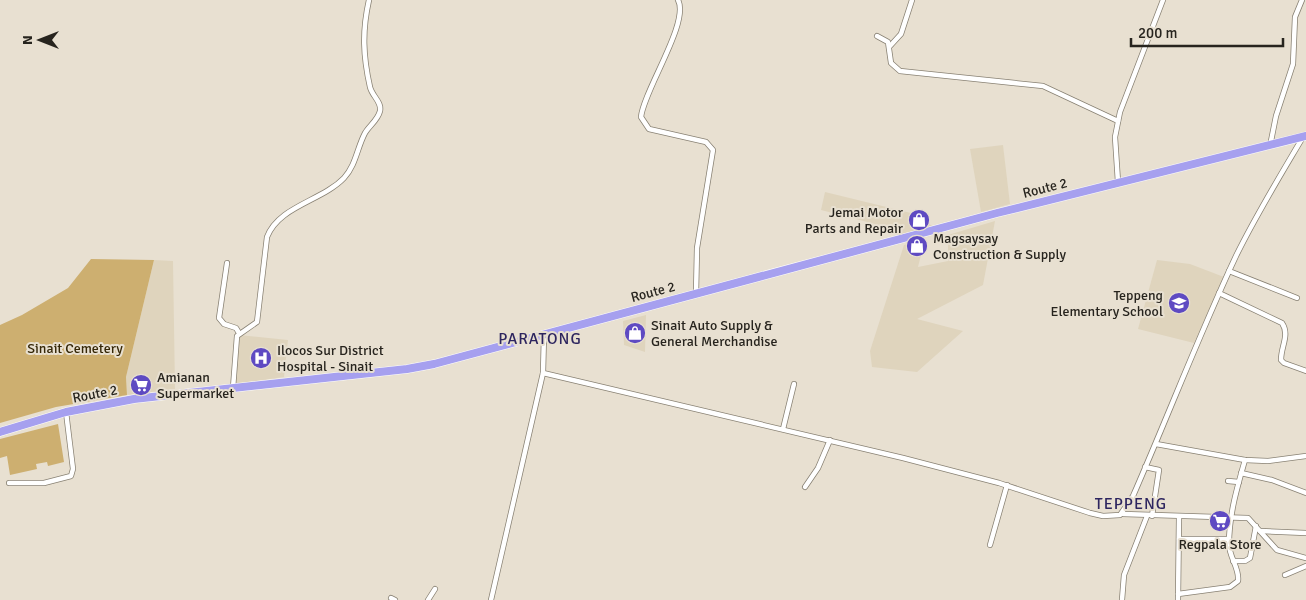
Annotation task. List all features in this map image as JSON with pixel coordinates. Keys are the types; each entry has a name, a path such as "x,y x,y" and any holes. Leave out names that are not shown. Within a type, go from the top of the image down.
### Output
{"highway":[{"name":"Route 2","path":"0,432 66,412 134,399 406,369 544,335 1118,182 1305,136"}],"street":[{"path":"233,388 237,336 257,322 267,237 272,224 335,186 344,178 354,164 366,131 379,116 380,106 371,90 363,39 369,0"},
{"path":"678,0 681,11 671,43 644,105 641,117 649,129 706,142 713,150 697,248 696,294"},
{"path":"890,46 901,34 912,0"},
{"path":"1118,182 1115,137 1118,121 1142,51 1163,0"},
{"path":"1270,146 1276,116 1293,64 1295,18 1302,0"},
{"path":"877,36 885,39 890,46 891,63 900,70 1043,86 1118,121"},
{"path":"1122,514 1146,467 1230,271 1268,196 1305,136"},
{"path":"226,263 219,318 224,324 236,328 239,333"},
{"path":"1230,271 1296,298"},
{"path":"1220,293 1282,323 1286,328 1286,335 1281,360 1284,364 1306,371"},
{"path":"491,600 543,373 544,335"},
{"path":"543,373 830,440 1007,485 1103,516 1122,514 1248,518 1277,550 1306,558"},
{"path":"783,429 794,384"},
{"path":"9,483 44,483 71,476 73,469 66,412"},
{"path":"805,487 818,468 830,440"},
{"path":"1156,444 1245,460 1268,461 1306,456"},
{"path":"1179,517 1178,597 1233,586 1238,578 1229,539 1230,518 1245,460"},
{"path":"1122,600 1124,575 1150,516 1159,470 1146,467"},
{"path":"1241,474 1272,480 1306,493"},
{"path":"1228,480 1239,482"},
{"path":"990,545 1007,485"},
{"path":"1233,561 1245,561 1250,558 1256,526"},
{"path":"1260,531 1306,533"},
{"path":"1178,538 1229,539"},
{"path":"1285,575 1306,566"},
{"path":"428,600 435,589"}],"shaded area":[{"path":"1003,145 1010,204 981,212 970,149"},
{"path":"825,192 915,214 932,226 897,236 898,230 821,210"},
{"path":"995,221 983,285 917,319 963,331 917,372 872,367 870,351 904,245 925,239 918,267 948,261 948,235"},
{"path":"154,260 173,261 175,389 127,395 126,377"},
{"name":"Teppeng Elementary School","path":"1157,260 1190,264 1224,277 1194,343 1138,329"},
{"name":"Sinait Auto Supply & General Merchandise","path":"646,315 645,352 624,345 623,321"},
{"name":"Ilocos Sur District Hospital - Sinait","path":"239,335 288,340 284,377 235,384"}],"green space":[{"name":"Sinait Cemetery","path":"91,259 154,260 126,377 127,395 56,407 0,423 0,325 22,315 68,288"},
{"path":"58,424 64,462 48,466 47,462 36,464 37,469 10,475 7,456 0,458 0,439"}],"place":[{"name":"Jemai Motor Parts and Repair","path":"919,220"},
{"name":"Magsaysay Construction & Supply","path":"917,246"},
{"name":"Teppeng Elementary School","path":"1179,303"},
{"name":"Sinait Auto Supply & General Merchandise","path":"635,333"},
{"name":"Ilocos Sur District Hospital - Sinait","path":"261,358"},
{"name":"Amianan Supermarket","path":"141,385"},
{"name":"Regpala Store","path":"1220,521"}],"district":[{"name":"PARATONG","path":"540,339"},
{"name":"TEPPENG","path":"1131,504"}]}
